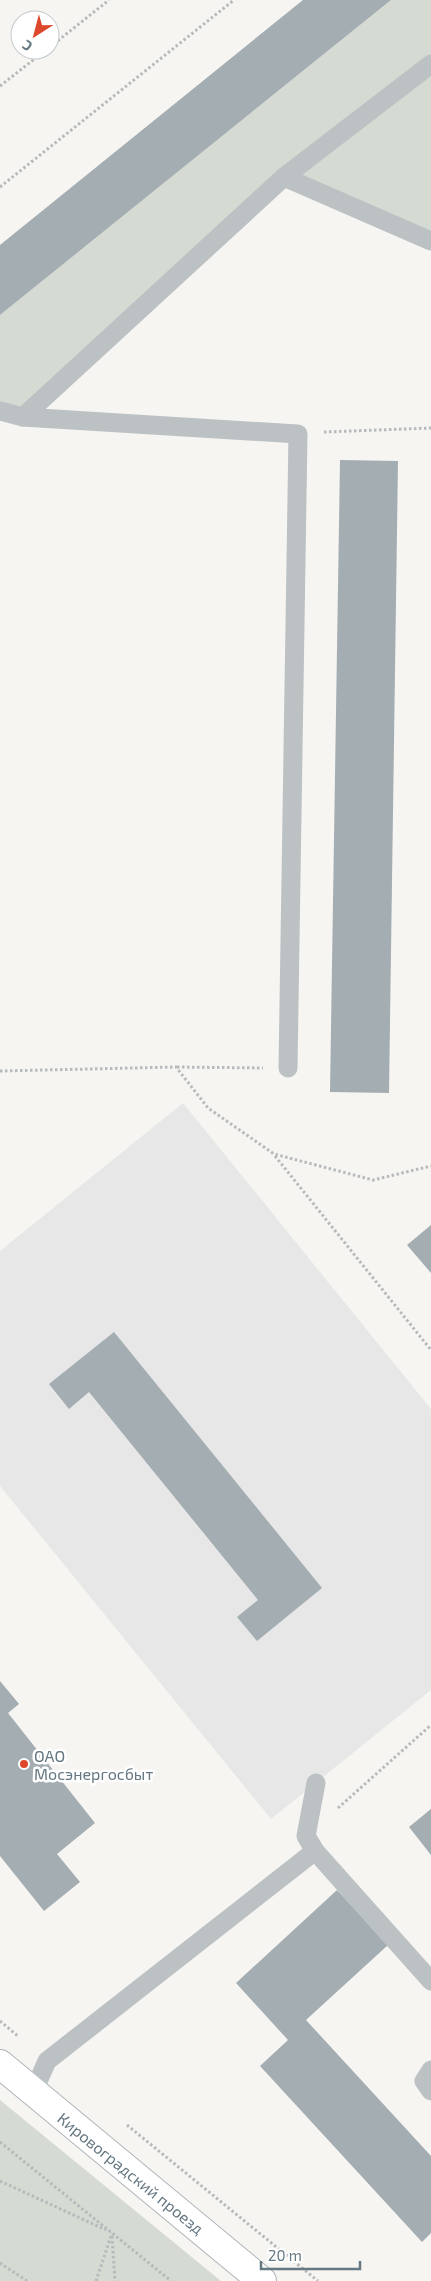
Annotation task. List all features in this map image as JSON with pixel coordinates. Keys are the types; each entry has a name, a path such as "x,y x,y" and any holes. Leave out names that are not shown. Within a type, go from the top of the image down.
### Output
{"street":[{"name":"Кировоградский проезд","path":"0,2064 262,2281"}],"lane":[{"path":"24,417 284,177 431,64"},
{"path":"284,177 431,241"},
{"path":"0,411 24,417 298,434 288,1068"},
{"path":"316,1783 306,1836 315,1851 431,1981"},
{"path":"33,2093 47,2060 315,1851"},
{"path":"431,2070 424,2081 431,2091"}],"path":[{"path":"60,39 109,0"},
{"path":"0,187 234,0"},
{"path":"0,86 33,60"},
{"path":"298,434 431,428"},
{"path":"176,1067 208,1108 274,1154 431,1350"},
{"path":"0,1071 176,1067 288,1068"},
{"path":"274,1154 373,1180 431,1166"},
{"path":"350,1798 431,1725"},
{"path":"0,2022 47,2060"},
{"path":"125,2124 318,2281"},
{"path":"0,2142 171,2281"},
{"path":"0,2181 112,2233"},
{"path":"96,2281 112,2233"},
{"path":"112,2233 115,2281"},
{"path":"0,2263 27,2281"}],"shaded area":[{"path":"391,0 431,0 431,239 284,177 23,417 0,411 0,315"},
{"path":"183,1103 431,1409 431,1690 271,1819 0,1486 0,1251"},
{"path":"0,2100 221,2281 0,2281"}],"building":[{"path":"303,0 391,0 0,315 0,245"},
{"path":"340,460 398,461 389,1093 330,1092"},
{"path":"431,1225 431,1273 407,1245"},
{"path":"114,1332 322,1588 257,1641 237,1617 258,1600 89,1392 69,1409 49,1384"},
{"name":"ОАО Мосэнергосбыт","path":"0,1681 19,1704 8,1713 95,1823 57,1854 80,1882 44,1911 0,1856"},
{"path":"431,1809 431,1855 409,1827"},
{"path":"337,1890 388,1945 306,2020 431,2156 431,2233 422,2242 260,2066 288,2040 236,1983"}],"place":[{"name":"ОАО Мосэнергосбыт","path":"24,1764"}]}
